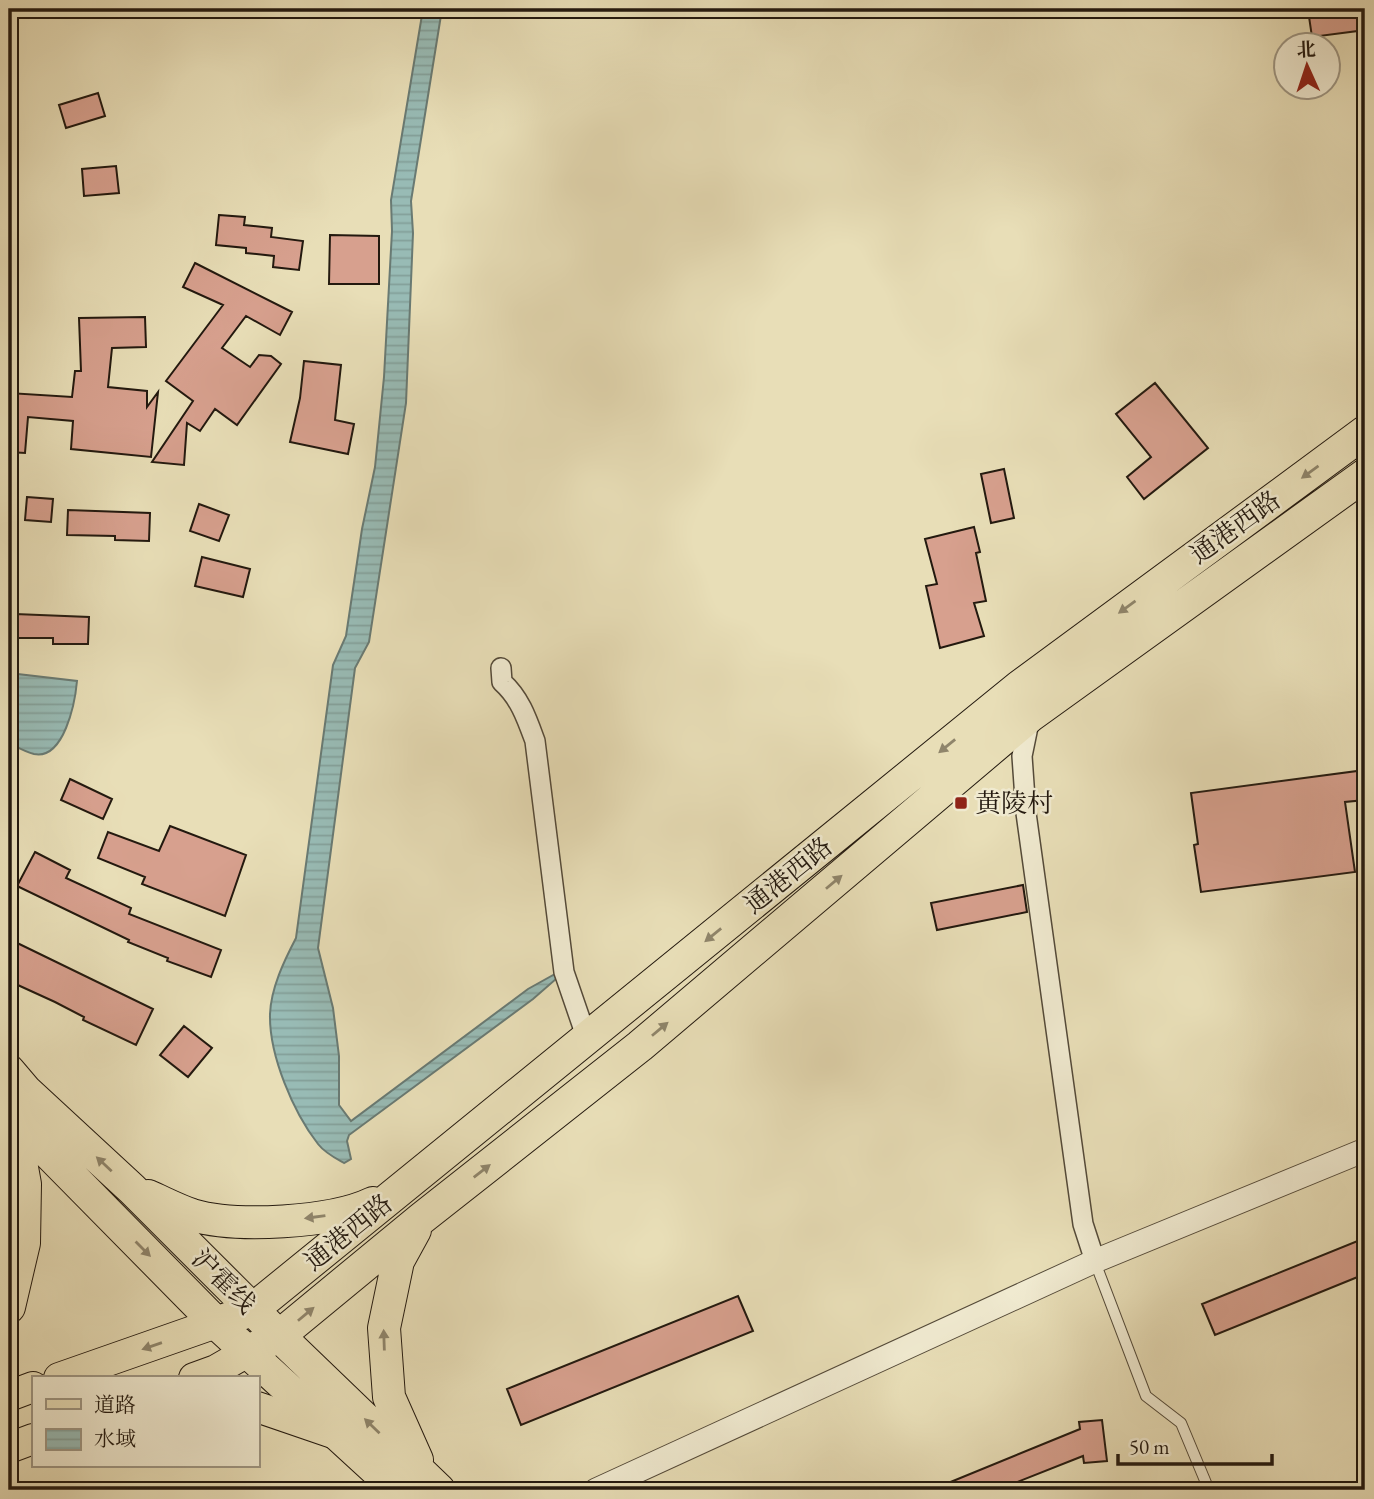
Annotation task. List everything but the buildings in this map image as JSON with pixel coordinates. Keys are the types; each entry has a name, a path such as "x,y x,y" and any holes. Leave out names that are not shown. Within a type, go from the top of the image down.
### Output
{"highway":[{"name":"通港西路","path":"216,1323 252,1310 1019,687 1365,432"},
{"name":"通港西路","path":"249,1351 279,1336 422,1218 640,1046 1030,716 1365,475"},
{"name":"沪霍线","path":"9,1071 26,1091 132,1189 279,1336 420,1485"},
{"path":"9,1307 24,1243 25,1184 11,1116"},
{"name":"沪霍线","path":"11,1116 216,1323 339,1435 420,1485"},
{"path":"132,1189 192,1215 224,1221 256,1222 337,1214 364,1207 402,1189"},
{"path":"420,1485 389,1396 384,1328 398,1261 422,1218"}],"main road":[{"path":"65,1376 216,1323"},
{"path":"200,1376 249,1351"},
{"path":"9,1396 32,1387"},
{"path":"259,1408 339,1435"},
{"path":"9,1448 32,1439"}],"street":[{"path":"501,668 502,682 512,691 525,714 535,741 564,972 587,1039"},
{"path":"1030,716 1022,756 1026,813 1083,1224 1094,1261"},
{"path":"596,1490 1094,1261 1365,1150"}],"lane":[{"path":"1094,1261 1146,1396 1181,1423 1209,1490"}],"water":[{"path":"423,9 442,9 411,201 413,233 406,403 369,642 355,668 318,948 333,1008 339,1056 339,1105 351,1121 528,989 555,974 556,979 533,999 349,1135 347,1141 351,1159 344,1163 318,1144 292,1100 278,1065 270,1014 276,985 296,938 333,665 346,636 362,529 375,467 384,377 392,231 391,200"},
{"path":"9,673 77,681 66,728 53,748 44,753 34,754 9,743"}],"place":[{"name":"黄陵村","path":"961,803"}]}
